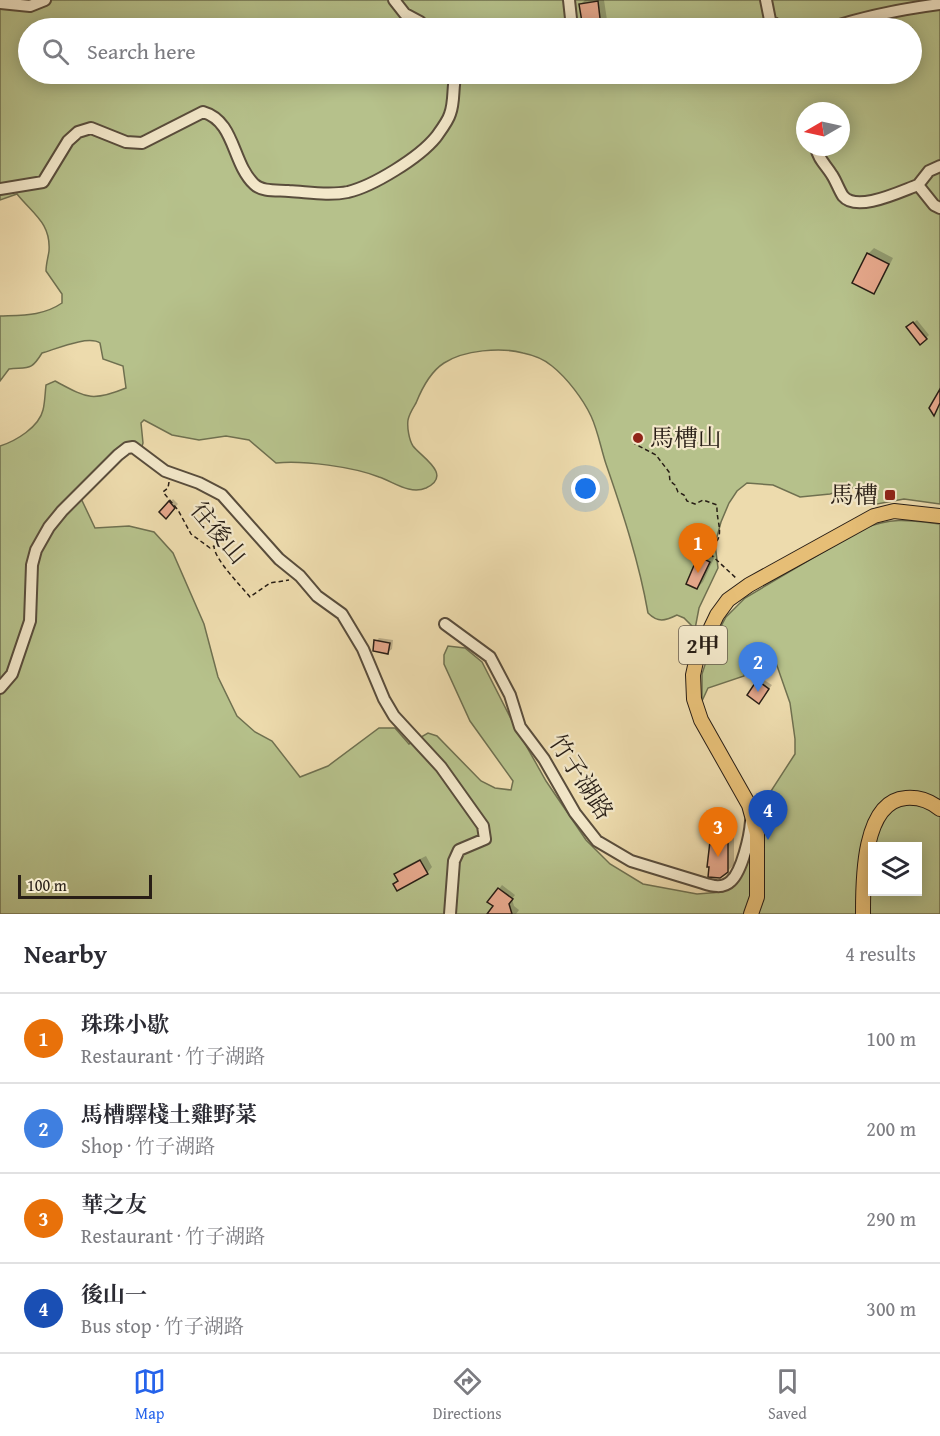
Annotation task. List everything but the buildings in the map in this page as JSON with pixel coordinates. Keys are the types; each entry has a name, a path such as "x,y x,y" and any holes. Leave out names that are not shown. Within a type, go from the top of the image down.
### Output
{"main road":[{"name":"2甲","path":"751,914 757,897 757,834 752,812 701,720 694,699 693,675 697,657 717,615 728,600 747,586 874,516 894,512 940,516"},
{"path":"863,914 866,853 871,829 882,812 897,799 908,797 926,801 940,809"}],"street":[{"path":"0,3 30,6 45,0"},
{"path":"394,0 405,14 412,18"},
{"path":"569,0 571,18"},
{"path":"766,0 770,18"},
{"path":"860,18 940,4"},
{"path":"0,189 43,182 68,141 78,132 91,129 126,142 142,143 203,112 213,115 221,122 243,168 254,184 263,189 325,194 348,192 384,176 414,158 435,138 450,115 455,84"},
{"path":"818,156 829,170 844,197 854,203 868,202 918,185 929,171 940,166"},
{"path":"918,185 934,205 940,208"},
{"path":"0,688 12,674 30,621 32,565 36,550 49,527 62,511 127,448 133,447 165,471 199,483 222,495 279,559 300,576 317,596 342,614 363,649 384,699 394,716 441,767 483,826 485,839 459,850 454,861 450,914"},
{"name":"竹子湖路","path":"445,624 490,657 510,695 519,727 544,759 575,813 597,841 631,861 703,884 723,885 730,882 745,852 752,812"}],"path":[{"path":"637,441 635,444 657,455 669,472 670,481 687,501 696,504 703,500 717,505 720,536 707,553 747,586"},
{"name":"往後山","path":"172,473 168,488 163,492 178,510 191,534 210,548 213,546 213,551 250,597 270,583 300,576"}],"green space":[{"path":"0,0 940,0 940,504 904,499 877,504 864,489 849,488 830,494 800,497 773,485 747,483 737,491 729,503 721,522 715,544 718,568 699,608 695,629 684,618 677,615 658,620 648,613 630,538 588,409 569,383 549,364 531,355 504,350 483,351 452,359 435,371 424,386 409,416 409,437 413,446 433,466 437,477 434,483 420,490 408,489 369,473 343,467 314,463 276,463 249,440 226,436 199,440 172,435 144,420 141,423 143,443 141,450 136,446 77,490 95,528 129,526 154,532 173,553 204,624 218,677 237,716 255,732 272,741 300,777 328,766 379,728 395,728 409,744 428,733 437,736 481,781 495,788 511,790 513,781 470,721 444,664 444,655 448,646 465,648 482,662 546,781 586,840 610,864 643,884 697,894 722,892 737,883 746,864 760,813 795,754 790,703 774,657 768,655 746,663 744,676 708,688 702,701 702,674 712,643 726,617 745,598 862,529 901,521 940,524 940,914 0,914 0,446 20,437 37,422 43,410 46,385 55,381 90,396 105,395 126,388 123,366 103,359 100,343 95,341 80,342 42,353 29,367 9,369 0,381 0,316 32,314 62,303 62,294 46,271 49,241 40,220 17,194 0,200"}],"place":[{"name":"馬槽山","path":"638,438"},
{"name":"馬槽","path":"890,495"},
{"name":"珠珠小歇","path":"698,573"},
{"name":"馬槽驛棧土雞野菜","path":"758,692"},
{"name":"後山一","path":"768,840"},
{"name":"華之友","path":"718,857"}]}
